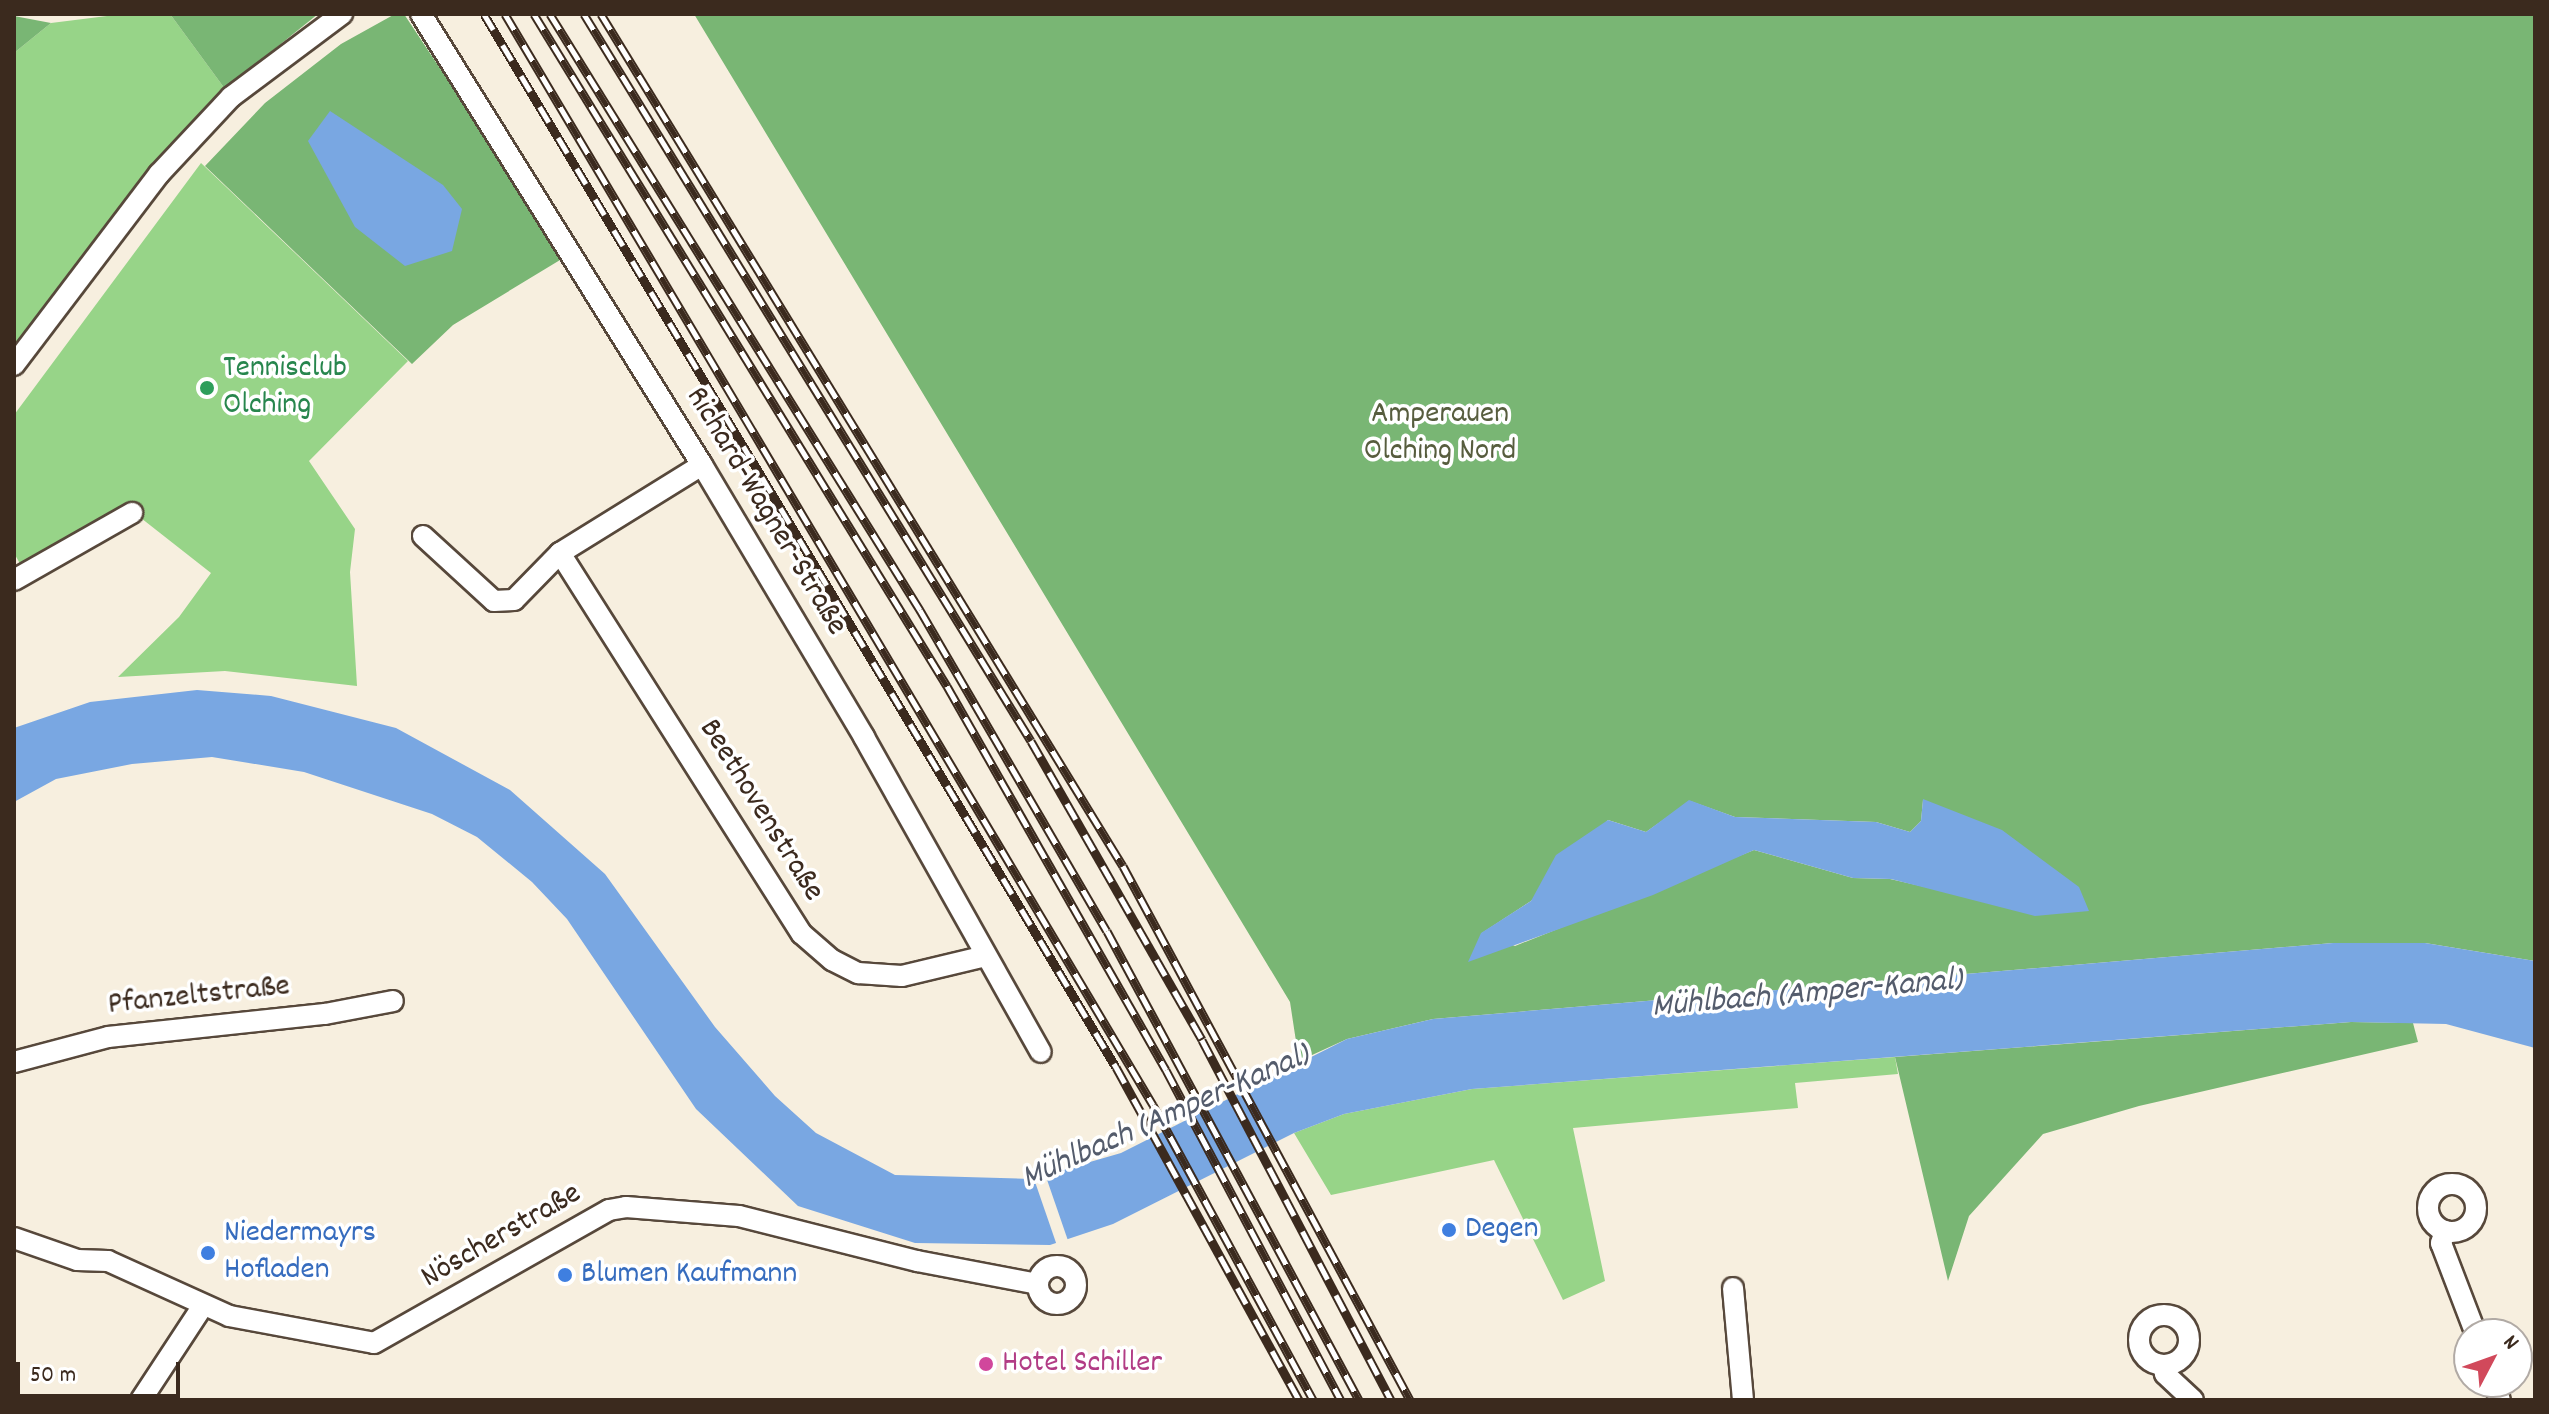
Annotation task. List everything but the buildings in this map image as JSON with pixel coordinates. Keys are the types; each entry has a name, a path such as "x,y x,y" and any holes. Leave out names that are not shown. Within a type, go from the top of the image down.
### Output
{"street":[{"path":"14,365 159,174 231,97 342,14"},
{"name":"Richard-Wagner-Straße","path":"421,14 702,465 864,737 1041,1052"},
{"path":"423,536 494,601 514,600 560,553 702,465"},
{"path":"14,580 132,513"},
{"name":"Beethovenstraße","path":"560,553 802,934 832,960 858,973 902,976 986,956"},
{"name":"Pfanzeltstraße","path":"14,1062 108,1037 336,1012 393,1001"},
{"name":"Nöscherstraße","path":"14,1238 77,1260 108,1261 202,1307 374,1343 609,1210 626,1207 739,1216 917,1261 1038,1284"},
{"path":"2445,1231 2441,1243 2470,1318"},
{"path":"1733,1288 1743,1400"},
{"path":"141,1400 202,1307"},
{"path":"2163,1365 2165,1374 2193,1400"}],"green space":[{"path":"123,14 170,14 225,89 152,171 14,352 14,53 51,23"},
{"path":"170,14 318,14 225,89"},
{"path":"395,14 404,14 565,257 453,325 412,364 205,166 265,103 341,44"},
{"name":"Amperauen Olching Nord","path":"694,14 2535,14 2535,961 2425,943 2333,943 1433,1019 1347,1039 1299,1061 1290,1002","holes":["1923,800 1943,891 1890,879 1853,878 1754,850 1515,946 1482,933 1531,901 1608,820 1646,832 1690,801 1735,817 1876,822 1910,832 1921,821"]},
{"path":"14,16 51,23 14,53"},
{"name":"Tennisclub Olching","path":"201,163 408,361 309,461 355,529 350,572 357,686 225,671 118,677 179,617 211,573 132,511 23,569 14,553 14,415"},
{"path":"2351,1022 2413,1023 2418,1042 2139,1106 2043,1134 1969,1216 1948,1281 1895,1057"},
{"path":"1895,1057 1898,1074 1795,1083 1798,1108 1573,1128 1605,1281 1563,1300 1494,1160 1331,1195 1294,1133 1344,1114 1472,1089"}],"water":[{"path":"330,111 443,185 462,209 452,251 405,266 355,227 308,141"},
{"name":"Mühlbach (Amper-Kanal)","path":"197,690 271,696 396,728 510,790 605,874 715,1027 775,1096 816,1133 895,1175 1031,1179 1121,1153 1347,1039 1433,1019 2333,943 2425,943 2535,961 2535,1048 2446,1024 2351,1022 1472,1089 1344,1114 1294,1133 1113,1224 1050,1245 915,1243 798,1206 696,1109 567,919 532,882 477,837 432,814 304,772 212,757 132,764 56,779 14,802 14,728 90,702"},
{"path":"1923,799 2002,830 2079,887 2089,911 2035,916 1891,879 1853,878 1754,850 1653,895 1468,962 1481,933 1531,901 1556,855 1608,820 1646,832 1689,800 1735,817 1876,822 1910,832 1921,821"}],"pier":[{"path":"1044,1171 1069,1243 1057,1247 1033,1175"}],"railway":[{"path":"484,14 1116,1067 1299,1400"},
{"path":"505,14 1153,1105 1313,1400"},
{"path":"534,14 947,686 1166,1070 1341,1400"},
{"path":"550,14 920,610 1107,931 1359,1400"},
{"path":"584,14 1031,741 1202,1040 1391,1400"},
{"path":"601,14 1123,866 1410,1400"}],"place":[{"name":"Tennisclub Olching","path":"207,388"},
{"name":"Degen","path":"1449,1230"},
{"name":"Niedermayrs Hofladen","path":"208,1253"},
{"name":"Blumen Kaufmann","path":"565,1275"},
{"name":"Hotel Schiller","path":"986,1364"}]}
